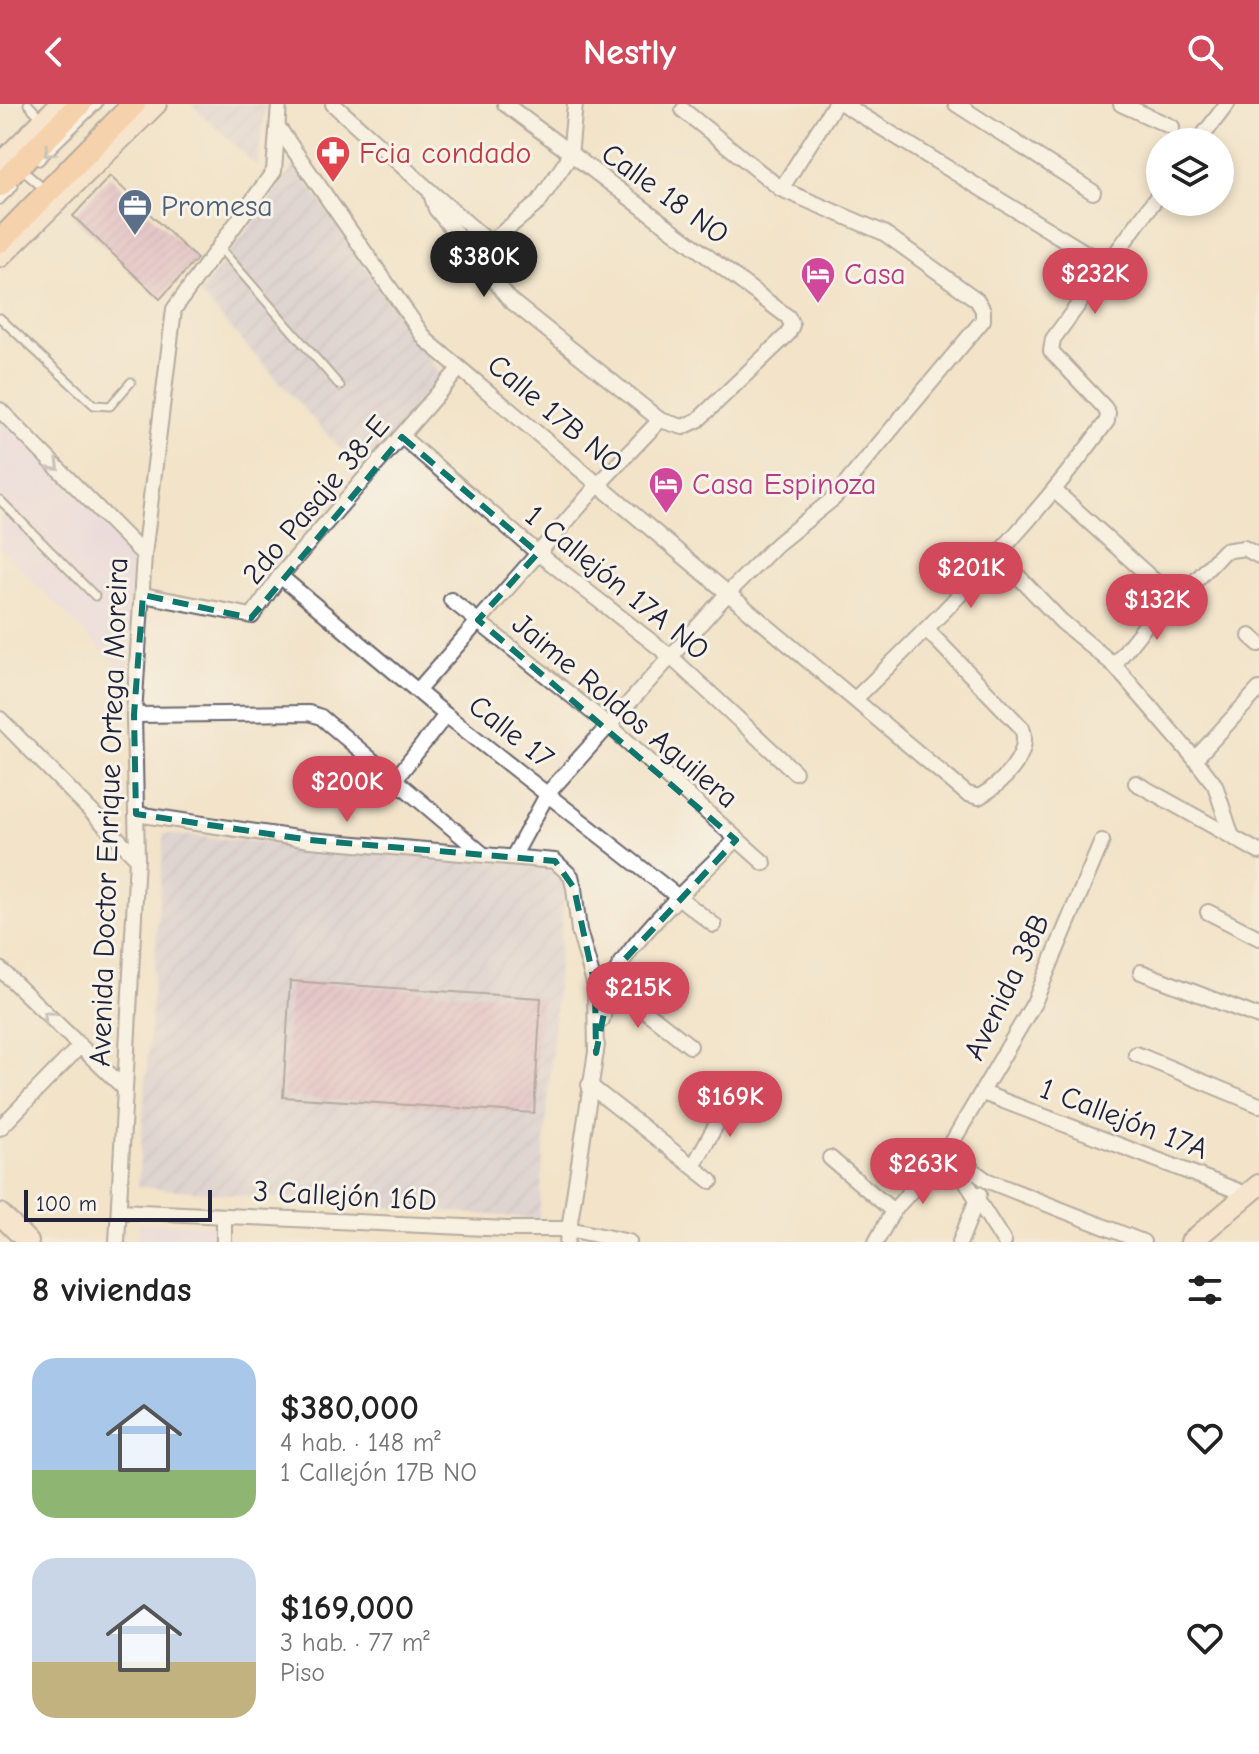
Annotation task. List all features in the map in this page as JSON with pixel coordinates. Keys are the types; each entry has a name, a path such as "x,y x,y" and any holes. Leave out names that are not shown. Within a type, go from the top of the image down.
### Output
{"main road":[{"path":"0,185 11,161 60,104"},
{"path":"11,161 80,104"},
{"path":"0,241 134,104"},
{"path":"0,257 156,104"},
{"path":"1191,1242 1252,1190"},
{"path":"0,1214 28,1242"}],"street":[{"path":"279,104 280,130"},
{"path":"333,104 490,243 538,203 570,156 575,104"},
{"name":"Calle 18 NO","path":"505,104 570,156 788,317 792,325 711,411 683,427 660,420"},
{"path":"781,189 835,104"},
{"path":"843,104 1109,267"},
{"path":"956,104 1093,192"},
{"path":"1121,104 1172,127"},
{"path":"1209,128 1227,104"},
{"path":"513,857 548,793 611,727 728,593 777,544 834,498 983,320 983,310 977,300 884,233 781,189 683,106"},
{"name":"Avenida Doctor Enrique Ortega Moreira","path":"117,1242 137,858 134,715 144,555 174,309 274,171 280,130"},
{"name":"Calle 17B NO","path":"280,130 426,340 967,794 979,797 1024,754 1027,741 1022,728 927,630"},
{"path":"418,690 599,484 660,420 511,301 436,209 430,191"},
{"path":"856,698 927,630 1056,492 1107,421 1108,413 1051,351 1053,339 1146,213"},
{"name":"2do Pasaje 38-E","path":"143,595 252,616 280,576 459,369"},
{"path":"0,410 144,555"},
{"name":"1 Callejón 17A NO","path":"402,437 538,553 670,656 795,772"},
{"path":"1056,492 1170,595"},
{"path":"1114,665 1170,595 1188,589 1224,551 1244,548 1259,556"},
{"path":"997,554 1061,621 1114,665 1195,759 1215,785 1231,834"},
{"name":"Calle 17","path":"280,576 446,715 714,925"},
{"name":"Jaime Roldos Aguilera","path":"451,600 611,727 764,863"},
{"path":"1195,759 1259,689"},
{"path":"134,715 309,713 330,722 484,855"},
{"path":"397,777 446,715"},
{"path":"0,719 137,858"},
{"path":"1136,783 1259,852"},
{"path":"136,814 310,840 555,861 571,876 579,931 595,986 596,1053"},
{"path":"568,1235 589,1085 610,983 625,959 680,896 736,840"},
{"name":"Avenida 38B","path":"876,1242 893,1211 947,1151 1034,1003 1102,841"},
{"path":"1208,912 1259,938"},
{"path":"0,969 125,1089"},
{"path":"1141,972 1259,1017"},
{"path":"610,983 690,1046"},
{"path":"0,1128 80,1046"},
{"path":"1136,1054 1259,1105"},
{"path":"589,1085 711,1181"},
{"name":"1 Callejón 17A","path":"983,1093 1252,1190"},
{"path":"694,1165 733,1094"},
{"path":"947,1151 986,1180 1143,1242"},
{"path":"947,1151 1004,1242"},
{"path":"830,1158 893,1211"},
{"path":"960,1242 986,1180"},
{"name":"3 Callejón 16D","path":"119,1211 506,1236 568,1235 628,1242"},
{"path":"224,1217 224,1242"}],"lane":[{"path":"28,104 44,120"},
{"path":"0,200 11,161 98,104"},
{"path":"0,231 125,104"},
{"path":"11,161 43,188"},
{"path":"219,247 340,386"},
{"path":"0,318 94,405 110,406 131,382"},
{"path":"0,500 95,596"}],"highlighted area":[{"path":"402,437 538,553 478,620 736,840 625,959 610,983 596,1053 595,986 574,888 555,861 310,840 136,814 134,715 143,595 251,618"}],"shaded area":[{"path":"191,104 266,104 257,166"},
{"path":"295,164 440,374 362,473 200,294"},
{"path":"0,413 133,546 130,678 0,548"},
{"path":"164,834 566,867 539,1219 138,1187"},
{"path":"139,1223 219,1225 218,1242 139,1242"}],"building":[{"name":"Promesa","path":"110,176 197,259 160,299 73,216"},
{"path":"290,981 541,998 534,1113 283,1097"}],"place":[{"name":"Fcia condado","path":"333,184"},
{"name":"Promesa","path":"135,237"},
{"name":"Casa","path":"818,305"},
{"name":"Casa Espinoza","path":"666,515"}]}
